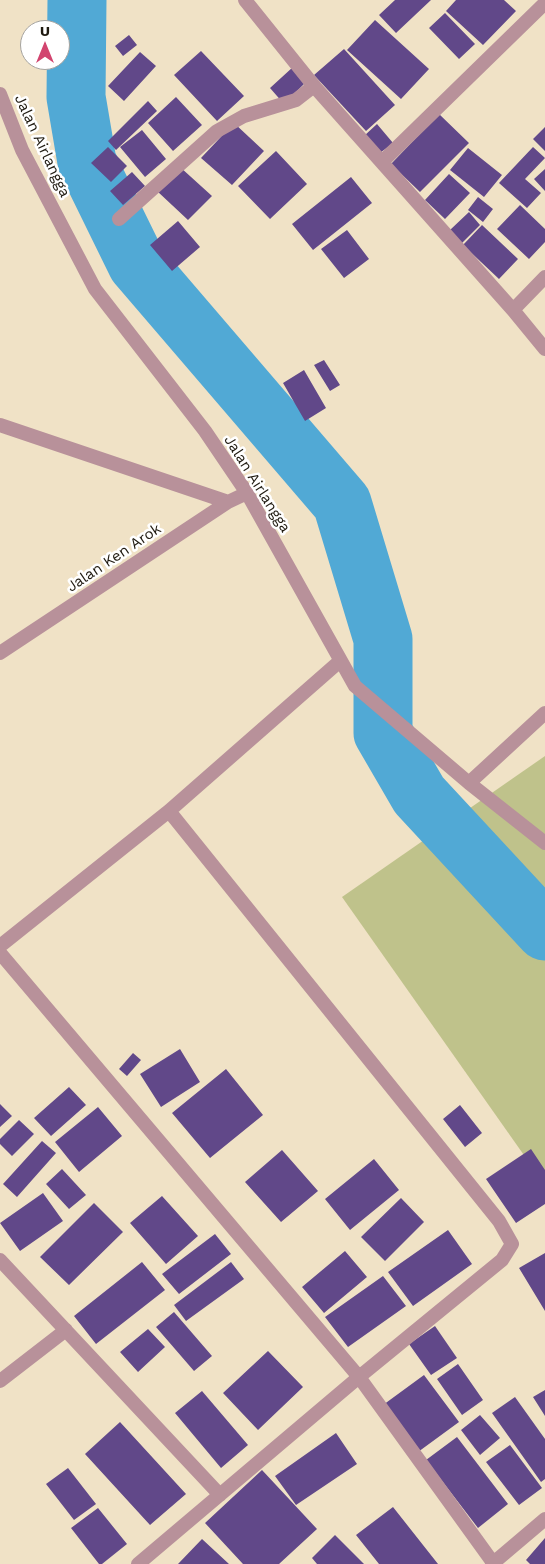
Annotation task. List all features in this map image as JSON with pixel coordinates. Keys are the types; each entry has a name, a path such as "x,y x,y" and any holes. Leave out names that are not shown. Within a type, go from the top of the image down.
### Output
{"street":[{"path":"253,3 314,86 513,310 545,350"},
{"path":"383,162 545,3"},
{"path":"119,219 218,131 244,116 291,102 314,86"},
{"name":"Jalan Airlangga","path":"0,94 22,150 95,289 204,432 247,493 355,686 469,783 545,843"},
{"path":"513,310 545,277"},
{"path":"0,425 228,502"},
{"name":"Jalan Ken Arok","path":"0,653 228,502 247,493"},
{"path":"0,946 169,811 340,661"},
{"path":"469,783 545,713"},
{"path":"138,1564 359,1377 502,1260 509,1252 512,1244 499,1221 169,811"},
{"path":"0,953 359,1377 493,1564 545,1519"},
{"path":"0,1260 220,1495"},
{"path":"0,1381 66,1330"}],"green space":[{"path":"545,756 545,1185 342,897"}],"building":[{"path":"395,0 431,0 396,33 379,15"},
{"path":"456,0 504,0 516,11 483,45 446,11"},
{"path":"445,13 475,44 459,59 429,28"},
{"path":"375,20 429,69 401,99 347,50"},
{"path":"129,35 137,45 123,56 115,46"},
{"path":"344,49 395,105 366,131 314,75"},
{"path":"201,51 244,96 217,121 174,75"},
{"path":"140,52 156,66 124,101 108,86"},
{"path":"293,67 307,81 284,104 270,88"},
{"path":"176,97 202,125 173,151 148,123"},
{"path":"148,101 157,111 116,150 108,141"},
{"path":"439,114 469,143 420,192 391,164"},
{"path":"234,123 264,151 232,185 201,158"},
{"path":"377,124 393,143 380,153 364,136"},
{"path":"545,127 545,151 533,139"},
{"path":"142,130 166,159 145,177 120,147"},
{"path":"108,147 127,166 111,182 91,163"},
{"path":"533,147 545,158 525,179 541,193 527,208 499,183"},
{"path":"468,148 502,175 484,197 450,170"},
{"path":"276,151 307,184 270,219 238,186"},
{"path":"180,167 212,196 188,220 157,191"},
{"path":"545,169 545,191 534,179"},
{"path":"132,172 145,186 123,205 110,191"},
{"path":"449,174 470,193 445,219 425,200"},
{"path":"351,177 372,203 313,250 292,224"},
{"path":"478,197 493,209 483,222 468,210"},
{"path":"520,205 545,229 545,242 529,259 497,229"},
{"path":"469,212 480,225 462,243 450,230"},
{"path":"178,221 200,247 172,271 150,245"},
{"path":"482,225 518,259 499,279 463,245"},
{"path":"347,230 369,259 344,278 321,249"},
{"path":"324,360 340,385 330,391 314,365"},
{"path":"304,370 326,408 305,421 283,383"},
{"path":"180,1049 200,1082 161,1107 140,1074"},
{"path":"133,1053 141,1060 127,1076 119,1069"},
{"path":"226,1069 263,1115 210,1158 172,1113"},
{"path":"69,1087 86,1105 51,1136 34,1118"},
{"path":"0,1104 12,1116 0,1127"},
{"path":"460,1105 482,1133 465,1147 443,1119"},
{"path":"98,1107 122,1136 79,1172 55,1142"},
{"path":"19,1120 34,1134 12,1156 0,1144 0,1139"},
{"path":"42,1141 56,1153 17,1197 3,1184"},
{"path":"531,1149 545,1170 545,1204 516,1223 486,1179"},
{"path":"282,1150 318,1191 281,1222 245,1182"},
{"path":"374,1159 399,1190 350,1230 325,1199"},
{"path":"62,1169 86,1195 69,1209 46,1184"},
{"path":"43,1193 63,1221 20,1251 0,1223"},
{"path":"162,1196 198,1236 166,1264 130,1223"},
{"path":"401,1198 424,1222 385,1261 361,1237"},
{"path":"94,1203 123,1232 69,1285 40,1257"},
{"path":"448,1230 472,1264 413,1306 388,1272"},
{"path":"215,1234 231,1254 179,1294 162,1274"},
{"path":"345,1251 367,1277 324,1313 302,1287"},
{"path":"545,1253 545,1311 519,1268"},
{"path":"142,1262 165,1290 96,1344 74,1316"},
{"path":"231,1262 244,1279 186,1321 174,1305"},
{"path":"383,1276 406,1306 348,1347 325,1317"},
{"path":"174,1312 212,1356 194,1371 156,1327"},
{"path":"435,1326 457,1358 431,1375 409,1344"},
{"path":"148,1329 165,1347 138,1372 120,1352"},
{"path":"268,1351 303,1387 258,1430 223,1393"},
{"path":"458,1364 483,1400 462,1415 437,1379"},
{"path":"424,1375 459,1422 418,1452 383,1405"},
{"path":"545,1390 545,1416 533,1397"},
{"path":"202,1391 248,1445 221,1468 175,1413"},
{"path":"515,1397 545,1439 545,1479 541,1482 492,1413"},
{"path":"480,1415 500,1438 480,1455 461,1430"},
{"path":"120,1422 186,1494 150,1525 85,1454"},
{"path":"336,1433 357,1464 296,1505 275,1476"},
{"path":"457,1437 508,1504 478,1528 426,1460"},
{"path":"510,1445 542,1488 519,1505 486,1462"},
{"path":"68,1468 96,1504 74,1520 46,1484"},
{"path":"262,1470 317,1529 279,1564 243,1564 205,1523"},
{"path":"393,1507 438,1564 379,1564 356,1535"},
{"path":"98,1508 127,1544 102,1564 99,1564 71,1528"},
{"path":"335,1535 364,1564 317,1564 312,1558"},
{"path":"545,1538 545,1564 530,1564 526,1560"},
{"path":"202,1539 229,1564 178,1564"}],"waterway":[{"path":"77,0 76,97 87,162 137,264 342,503 383,639 383,733 419,795 545,931"}]}
